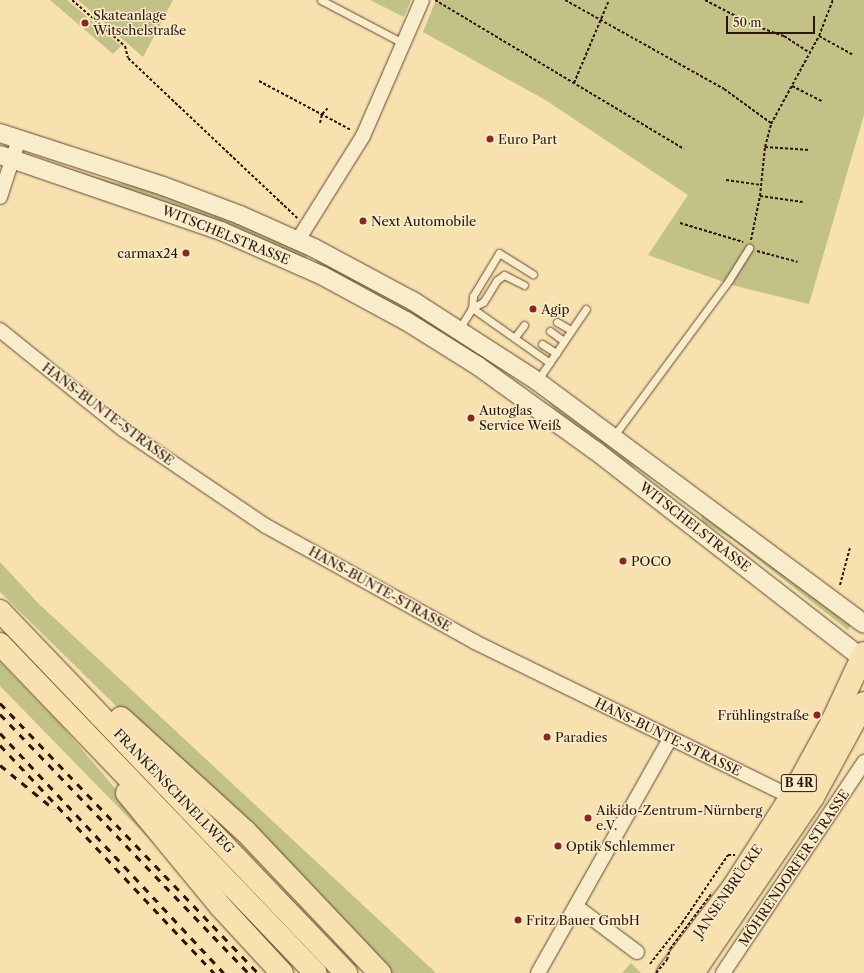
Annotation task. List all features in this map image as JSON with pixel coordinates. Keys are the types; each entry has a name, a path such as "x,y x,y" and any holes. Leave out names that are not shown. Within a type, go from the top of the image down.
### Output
{"main road":[{"name":"FRANKENSCHNELLWEG","path":"0,611 346,973"},
{"name":"FRANKENSCHNELLWEG","path":"0,644 316,973"},
{"path":"35,648 73,672 223,810 380,973"},
{"name":"JANSENBRÜCKE","path":"693,973 724,901 791,797 832,722 863,656"},
{"name":"JANSENBRÜCKE","path":"659,969 724,901 824,780 864,703"},
{"path":"78,724 129,796 166,842 282,973"}],"street":[{"path":"301,233 363,136 422,0"},
{"name":"WITSCHELSTRASSE","path":"0,133 301,233 455,326 537,381 864,624"},
{"path":"0,196 6,157 19,139"},
{"name":"WITSCHELSTRASSE","path":"6,157 162,209 246,241 335,282 440,342 525,399 684,518 863,656"},
{"path":"440,342 455,326"},
{"name":"HANS-BUNTE-STRASSE","path":"0,330 124,430 266,526 475,642 670,739 791,797"},
{"path":"525,399 537,381"},
{"path":"684,518 699,500"},
{"path":"538,973 577,907 670,739"},
{"name":"MÖHRENDORFER STRASSE","path":"723,973 864,762"},
{"path":"577,907 637,952"}],"lane":[{"path":"321,0 403,43"},
{"path":"613,437 729,280 749,248"},
{"path":"472,308 473,296 500,253 533,274"},
{"path":"455,326 472,308 483,302 498,280 504,275 524,285"},
{"path":"472,308 550,362"},
{"path":"537,381 586,309"},
{"path":"557,322 571,330"},
{"path":"515,337 523,327 528,334"},
{"path":"550,331 564,341"},
{"path":"542,344 556,353"}],"path":[{"path":"72,0 125,46 128,58 301,233"},
{"path":"435,0 684,149"},
{"path":"564,0 724,89 771,124"},
{"path":"574,84 609,0"},
{"path":"705,0 753,26 784,36 810,52"},
{"path":"680,223 750,244 760,196 765,147 771,124 819,36 833,0"},
{"path":"819,36 852,54"},
{"path":"259,81 363,136"},
{"path":"792,86 822,101"},
{"path":"320,123 322,114 328,108"},
{"path":"765,147 810,150"},
{"path":"726,180 761,185"},
{"path":"760,196 804,202"},
{"path":"749,248 798,262"},
{"path":"840,585 850,548"},
{"path":"659,969 682,923 728,855 736,855 749,863"},
{"path":"656,973 667,960 670,949 724,901"}],"shaded area":[{"name":"Skateanlage Witschelstraße","path":"50,0 67,0 121,46 113,54"},
{"path":"78,0 173,0 143,57"},
{"path":"370,0 411,0 404,17"},
{"path":"436,0 864,0 864,115 809,304 732,285 648,255 688,195 547,101 423,32"},
{"path":"46,161 112,182 150,188 307,251 307,255 305,259 46,164"},
{"path":"318,259 441,327 437,334 314,266"},
{"path":"545,397 689,504 638,469 625,463 558,414"},
{"path":"701,511 852,623 848,630 733,540 702,521"},
{"path":"0,562 38,603 436,973 388,973 0,592"},
{"path":"0,662 62,726 119,793 164,854 0,686"},
{"path":"631,963 641,973 622,973"}],"railway":[{"path":"0,703 258,973"},
{"path":"0,714 248,973"},
{"path":"0,733 224,973"},
{"path":"0,745 214,973"},
{"path":"0,765 54,809"}],"place":[{"name":"Skateanlage Witschelstraße","path":"85,23"},
{"name":"Euro Part","path":"490,139"},
{"name":"Next Automobile","path":"363,221"},
{"name":"carmax24","path":"186,253"},
{"name":"Agip","path":"533,309"},
{"name":"Autoglas Service Weiß","path":"471,418"},
{"name":"POCO","path":"623,561"},
{"name":"Frühlingstraße","path":"817,715"},
{"name":"Paradies","path":"547,737"},
{"name":"Aikido-Zentrum-Nürnberg e.V.","path":"588,818"},
{"name":"Optik Schlemmer","path":"558,846"},
{"name":"Fritz Bauer GmbH","path":"518,920"}]}
